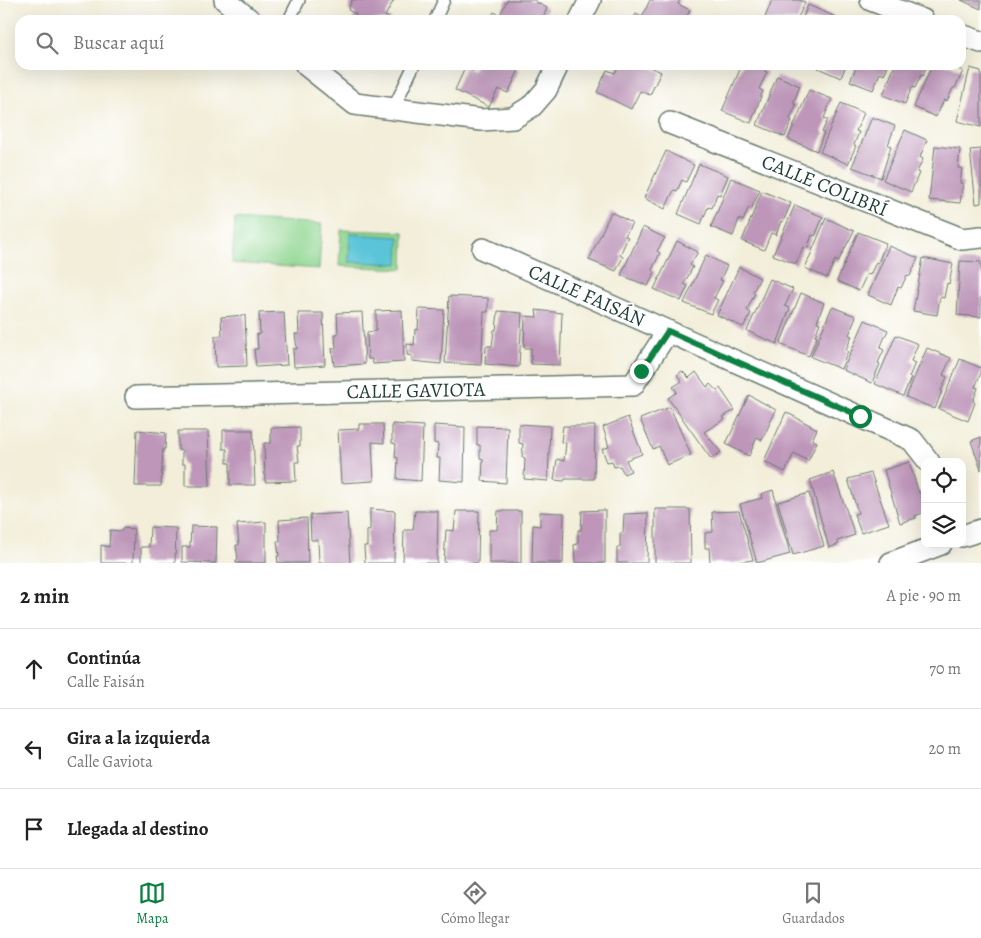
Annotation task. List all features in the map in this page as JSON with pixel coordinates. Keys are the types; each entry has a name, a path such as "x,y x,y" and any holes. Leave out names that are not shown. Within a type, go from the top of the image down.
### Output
{"street":[{"path":"225,0 244,15"},
{"path":"582,15 590,0"},
{"path":"871,0 909,15"},
{"path":"966,37 981,42"},
{"path":"312,70 355,104 481,120 512,118 532,106 546,90 556,70"},
{"name":"CALLE COLIBRÍ","path":"670,123 962,239 981,237"},
{"name":"CALLE FAISÁN","path":"483,249 912,440 926,458"},
{"name":"CALLE GAVIOTA","path":"136,397 633,384 668,331"},
{"path":"966,535 981,530"},
{"path":"891,563 930,548"}],"lane":[{"path":"292,15 299,0"},
{"path":"437,15 444,0"},
{"path":"393,109 412,70"}],"green space":[{"path":"235,218 322,224 319,269 232,263"},
{"path":"341,230 404,232 403,269 339,266"}],"water":[{"path":"350,234 399,237 398,264 349,262"}],"building":[{"path":"352,0 394,0 386,15 355,15 348,10"},
{"path":"507,0 537,0 536,2 547,8 544,15 500,15"},
{"path":"650,0 680,0 678,4 690,10 688,15 643,15"},
{"path":"772,0 799,0 805,2 799,15 766,15"},
{"path":"961,0 981,0 981,9"},
{"path":"808,5 831,15 804,15"},
{"path":"970,68 981,71 981,127 957,121"},
{"path":"464,70 519,70 508,93 498,89 489,107 455,90"},
{"path":"607,70 615,73 616,70 657,70 661,72 650,95 640,91 631,109 597,92"},
{"path":"740,70 762,70 767,72 759,89 763,91 751,123 722,111"},
{"path":"823,70 844,70 841,78"},
{"path":"855,70 886,70 884,75 880,73 873,90 850,81"},
{"path":"893,70 925,70 915,88 912,87 905,104 883,95"},
{"path":"930,70 963,71 947,101 944,100 936,117 914,107"},
{"path":"777,76 800,86 793,104 796,105 790,119 792,120 785,137 757,125"},
{"path":"809,90 832,99 824,118 828,119 817,151 788,139"},
{"path":"841,103 864,113 856,131 859,132 854,145 856,146 848,164 820,152"},
{"path":"872,117 895,126 888,145 891,146 881,178 852,167"},
{"path":"905,130 927,140 920,157 923,159 917,172 919,173 911,192 883,180"},
{"path":"935,146 960,149 958,168 962,168 960,183 963,183 960,203 929,200"},
{"path":"981,149 981,203 976,204 970,150"},
{"path":"666,151 694,165 686,182 682,180 677,191 674,190 665,209 644,198"},
{"path":"699,164 728,176 720,195 717,194 712,208 708,207 701,224 678,214"},
{"path":"731,178 760,190 752,208 749,207 743,221 739,219 733,236 711,227"},
{"path":"762,191 791,203 776,235 771,233 764,250 742,241"},
{"path":"795,205 823,217 815,236 812,235 807,249 803,247 796,264 773,255"},
{"path":"611,212 632,223 625,236 628,237 620,255 623,257 616,271 589,260"},
{"path":"826,218 854,231 838,262 835,260 827,278 805,268"},
{"path":"643,227 665,238 657,251 660,253 652,270 655,272 648,286 621,275"},
{"path":"858,232 886,243 878,263 876,262 870,275 867,274 859,291 837,281"},
{"path":"677,241 698,252 690,265 693,267 684,284 688,286 681,301 654,289"},
{"path":"889,246 918,258 910,276 907,275 901,288 898,287 891,305 868,295"},
{"path":"706,255 727,266 720,280 723,281 714,298 718,300 711,314 684,303"},
{"path":"923,258 953,264 944,298 940,297 937,315 913,311"},
{"path":"960,261 981,262 981,317 957,315"},
{"path":"739,267 760,278 747,310 751,313 743,327 717,315"},
{"path":"770,279 793,289 785,306 790,308 777,344 747,331"},
{"path":"801,293 824,303 817,322 820,323 815,336 817,337 809,356 780,344"},
{"path":"449,296 488,298 488,312 484,312 481,365 445,363"},
{"path":"832,307 856,316 849,335 852,336 846,350 848,351 841,369 811,357"},
{"path":"419,309 444,310 441,364 412,361 412,356 407,355 407,344 414,345 415,329 418,330"},
{"path":"402,310 404,362 373,364 372,359 368,359 367,332 376,331 376,311"},
{"path":"536,310 562,313 560,365 531,364 531,348 524,348 525,316 537,317"},
{"path":"498,311 522,313 519,367 485,364 486,346 492,346"},
{"path":"284,312 287,365 256,367 254,349 258,349 257,334 260,334 259,313"},
{"path":"362,312 365,364 334,366 332,348 336,349 335,334 338,334 337,313"},
{"path":"298,313 323,313 325,365 294,367 293,349 297,349 295,334 299,334"},
{"path":"245,315 247,366 216,367 215,336 222,336 221,317"},
{"path":"865,320 888,330 880,348 884,350 872,383 843,370"},
{"path":"896,335 918,344 911,361 915,363 909,377 911,378 903,396 875,384"},
{"path":"927,348 951,358 943,375 947,377 935,409 906,397"},
{"path":"960,359 981,368 981,373 975,387 978,388 973,401 975,403 968,421 939,409"},
{"path":"682,371 689,378 696,372 707,387 710,384 717,391 720,388 735,410 723,417 725,419 704,432 721,452 711,459 668,398 677,392 673,387 682,381 677,375"},
{"path":"749,395 776,410 762,440 757,437 749,456 726,444"},
{"path":"670,407 691,455 667,465 659,446 653,449 640,419"},
{"path":"786,412 817,429 812,440 817,442 808,461 794,453 785,472 764,461"},
{"path":"628,417 642,454 626,460 631,471 624,474 620,466 614,467 612,461 607,462 602,449 609,447 603,427"},
{"path":"359,424 383,424 384,443 372,442 374,481 341,483 338,430 359,429"},
{"path":"392,424 423,426 421,481 397,479 398,458 395,457 396,444 392,443"},
{"path":"519,424 550,426 548,481 524,479 525,458 522,457 523,444 519,443"},
{"path":"434,425 465,427 464,482 439,480 440,458 437,458 438,444 434,443"},
{"path":"477,426 508,427 506,483 482,481 483,459 480,458 480,445 477,445"},
{"path":"563,426 595,426 594,479 554,480 557,459 564,461 566,443 561,442"},
{"path":"300,427 300,446 297,446 299,462 295,462 296,481 265,482 264,443 271,443 271,428"},
{"path":"137,430 166,433 161,486 135,486"},
{"path":"223,430 253,430 255,485 230,485 230,463 227,463 227,449 223,449"},
{"path":"178,431 208,431 210,486 185,486 185,464 182,464 182,451 178,450"},
{"path":"981,437 981,470 971,441"},
{"path":"909,462 919,493 921,492 921,514 915,516 916,518 900,523 884,470"},
{"path":"833,472 855,535 837,541 839,544 829,548 810,480"},
{"path":"871,473 889,524 861,533 854,514 858,513 848,479"},
{"path":"773,490 790,554 757,563 740,504 762,498 761,494"},
{"path":"809,493 824,546 793,555 778,502"},
{"path":"370,509 395,511 394,563 365,563 364,546 367,546 367,530 370,531"},
{"path":"655,509 690,509 691,563 655,563"},
{"path":"605,510 605,563 575,563 574,545 578,544 578,530 581,530 582,511"},
{"path":"415,511 438,511 437,563 403,563 404,530 413,530"},
{"path":"456,511 479,511 478,563 444,563 446,530 454,531"},
{"path":"498,511 521,511 521,563 489,563 489,530 497,530"},
{"path":"739,511 753,560 710,563 709,548 705,548 705,533 713,532 712,512"},
{"path":"540,512 564,513 563,563 532,563 533,525 540,526"},
{"path":"347,513 350,563 319,563 318,540 311,540 310,515"},
{"path":"648,513 647,563 617,563 617,547 620,547 620,533 623,533 624,514"},
{"path":"307,518 308,563 278,563 277,541 280,541 279,520"},
{"path":"266,522 266,563 236,563 236,560 238,560 236,545 239,545 237,524"},
{"path":"191,526 217,527 216,563 182,562 182,547 190,547"},
{"path":"150,527 176,528 175,563 141,563 141,547 149,547"},
{"path":"122,528 134,529 133,563 101,563 101,545 109,547 110,530 122,531"}],"route":[{"path":"641,371 668,331 860,416"}]}
